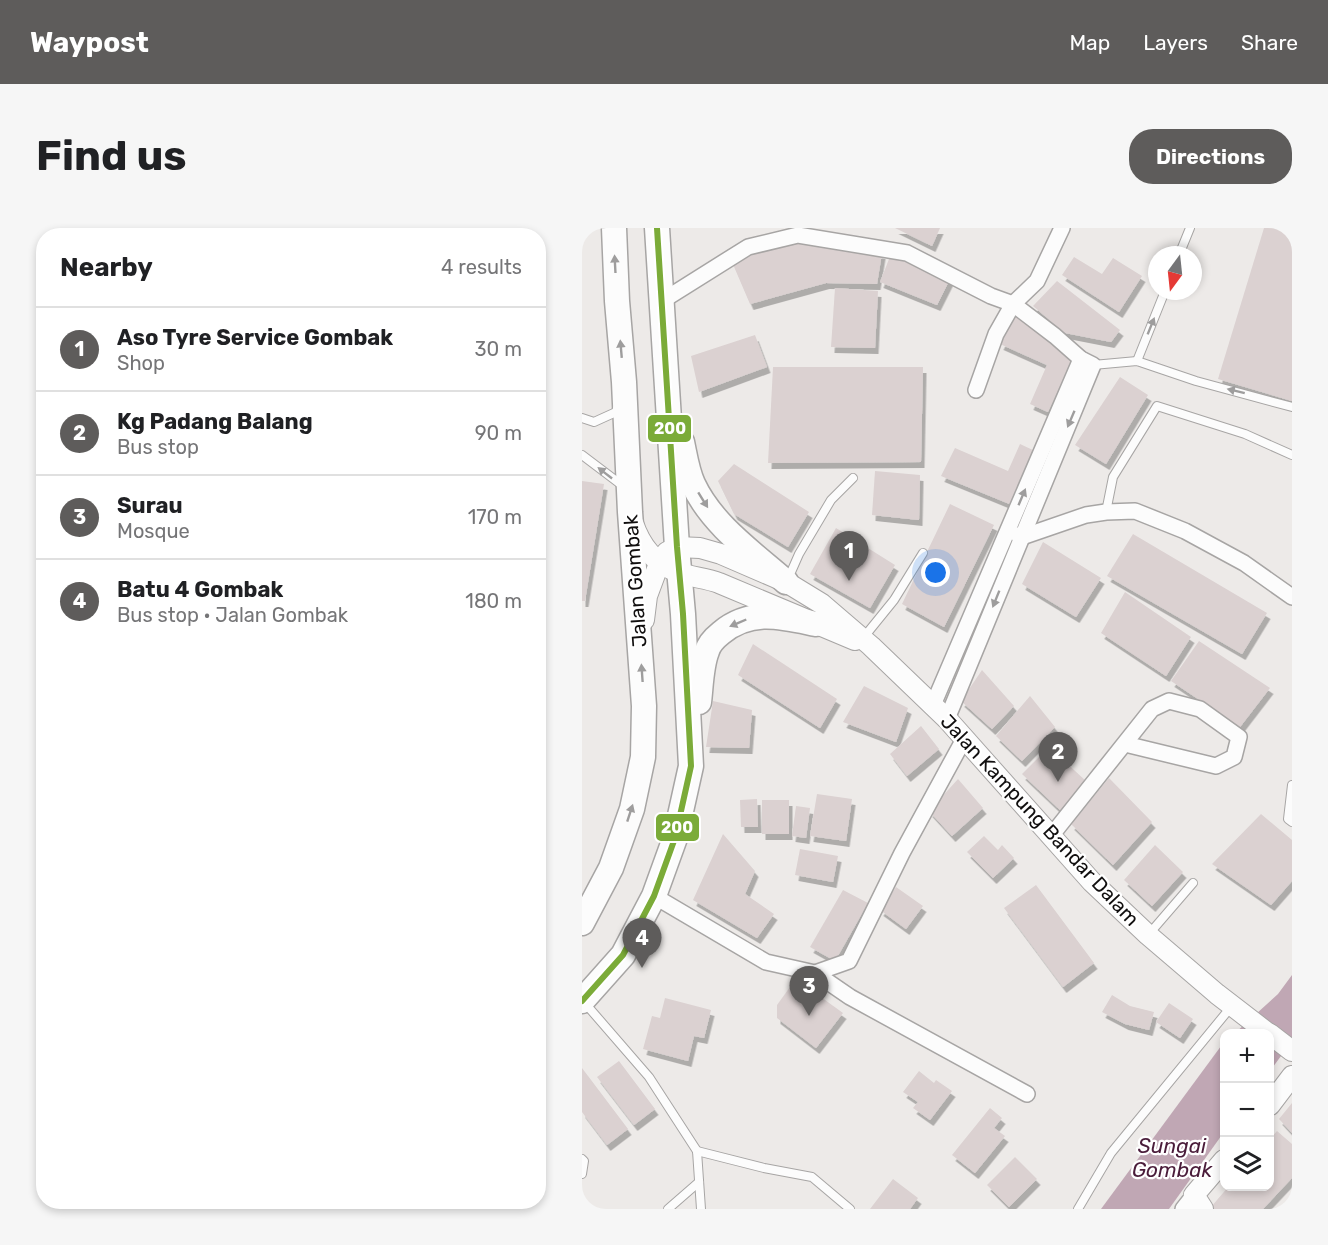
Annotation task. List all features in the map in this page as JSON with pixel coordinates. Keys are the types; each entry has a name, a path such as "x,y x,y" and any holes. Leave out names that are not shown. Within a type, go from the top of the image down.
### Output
{"main road":[{"name":"Jalan Gombak","path":"582,923 611,868 632,809 643,757 644,706 629,501 614,228"},
{"path":"657,228 672,560 684,614 691,766"},
{"path":"662,301 683,444 692,482 705,506 728,531 786,582"},
{"path":"582,1001 623,955 654,896 675,838 691,766 698,722 701,678 707,650 728,628 743,620 759,616 780,616 816,624"}],"street":[{"path":"976,390 996,334 1013,304 1037,280 1062,228"},
{"path":"662,301 748,247 798,235 907,253 991,296 1013,304 1087,362"},
{"path":"933,705 1007,531 1087,362"},
{"path":"947,719 1022,537 1087,362"},
{"path":"629,501 638,537 648,552 672,560 648,596 640,640"},
{"path":"1007,531 1022,537 1086,515 1135,511 1185,531 1244,563 1292,597"},
{"name":"Jalan Kampung Bandar Dalam","path":"672,560 700,548 721,554 786,582 822,604 867,642 947,719 1092,882 1148,935 1263,1029"},
{"name":"Jalan Kampung Bandar Dalam","path":"672,560 704,578 816,624 867,642"},
{"path":"1051,836 1152,709 1169,702 1200,709 1239,737 1234,757 1216,766 1125,744"},
{"path":"815,973 849,961 902,853 964,739"},
{"path":"654,896 766,962 815,973 850,997 1027,1094"},
{"name":"Jalan Kampung Bandar Dalam","path":"1274,1038 1292,1051"},
{"path":"1274,1099 1292,1076"},
{"path":"1193,1204 1220,1166"}],"lane":[{"path":"1183,246 1190,228"},
{"path":"1137,361 1161,300"},
{"path":"1087,362 1137,361 1196,381 1292,407"},
{"path":"582,418 594,422 616,412 624,382"},
{"path":"1106,512 1113,477 1157,406 1245,434 1292,455"},
{"path":"582,455 629,501"},
{"path":"786,582 799,554 831,500 853,478"},
{"path":"867,642 923,553"},
{"path":"1292,785 1288,819 1292,822"},
{"path":"1148,935 1193,883"},
{"path":"1078,1209 1111,1153 1225,1000"},
{"path":"582,1001 649,1077 697,1151 701,1209"},
{"path":"697,1151 812,1177 850,1209"},
{"path":"582,1159 584,1161 582,1174"},
{"path":"668,1209 699,1182"}],"water":[{"path":"1292,975 1292,1041 1274,1066 1274,1029 1240,1029 1278,994"},
{"name":"Sungai Gombak","path":"1220,1047 1220,1138 1169,1209 1101,1209"}],"building":[{"path":"895,228 940,228 932,246"},
{"path":"1264,228 1292,228 1292,401 1218,379"},
{"path":"799,240 882,253 877,284 826,283 750,304 732,262 750,250"},
{"path":"891,254 950,279 937,305 880,282"},
{"path":"1074,257 1102,274 1113,258 1142,276 1119,312 1062,275"},
{"path":"1057,281 1120,330 1111,342 1065,333 1033,306"},
{"path":"835,288 878,291 875,348 831,347"},
{"path":"1016,313 1073,358 1048,412 1030,404 1047,365 1000,344"},
{"path":"755,335 767,367 699,392 691,356"},
{"path":"773,367 923,367 921,462 768,463"},
{"path":"1120,377 1148,395 1106,464 1075,445"},
{"path":"1020,444 1035,451 1012,505 941,476 955,448 1008,471"},
{"path":"734,464 809,512 788,547 734,514 718,481"},
{"path":"875,471 920,475 919,520 872,515"},
{"path":"582,481 604,484 585,601 582,601"},
{"path":"950,504 994,525 944,627 902,604"},
{"path":"836,528 895,565 870,608 810,574"},
{"path":"1133,534 1267,613 1242,654 1107,576"},
{"path":"1043,542 1101,578 1076,617 1022,584"},
{"path":"1125,592 1191,637 1166,676 1101,633"},
{"path":"1199,641 1270,688 1240,727 1171,681"},
{"path":"753,644 837,699 820,728 738,675"},
{"path":"982,670 1014,706 992,729 961,701"},
{"path":"864,686 908,708 896,742 843,722"},
{"path":"1030,696 1055,727 1022,761 996,736"},
{"path":"713,701 752,710 749,748 706,747"},
{"path":"921,726 939,749 907,776 890,754"},
{"path":"1049,747 1086,781 1060,810 1022,774"},
{"path":"1109,778 1152,822 1113,865 1071,824"},
{"path":"958,779 983,808 952,836 929,811"},
{"path":"817,794 852,799 846,841 810,836"},
{"path":"757,799 758,827 741,827 740,800"},
{"path":"762,800 789,800 789,834 762,834"},
{"path":"796,806 810,808 806,838 792,836"},
{"path":"1261,814 1292,840 1292,881 1271,905 1212,864"},
{"path":"723,834 755,871 745,894 774,914 757,938 693,900"},
{"path":"984,836 998,850 1002,845 1014,858 993,878 967,852"},
{"path":"1155,845 1183,872 1152,906 1124,880"},
{"path":"800,849 838,856 833,882 795,875"},
{"path":"1036,885 1094,963 1063,987 1004,908"},
{"path":"896,887 923,906 906,929 880,910"},
{"path":"843,890 868,903 835,961 810,947"},
{"path":"803,984 843,1013 816,1048 777,1018 777,1005 790,987"},
{"path":"1112,995 1130,1006 1154,1012 1149,1030 1125,1024 1102,1012"},
{"path":"665,998 711,1010 704,1038 694,1036 688,1061 643,1049 652,1016 660,1018"},
{"path":"1169,1003 1193,1019 1180,1038 1156,1022"},
{"path":"619,1061 655,1109 634,1125 597,1077"},
{"path":"582,1068 628,1129 607,1145 582,1112"},
{"path":"919,1071 934,1083 936,1080 952,1091 930,1120 913,1108 918,1102 903,1092"},
{"path":"1292,1103 1292,1133 1279,1119"},
{"path":"990,1108 1002,1118 994,1128 1005,1136 975,1173 952,1155"},
{"path":"1277,1131 1292,1144 1292,1178 1263,1209 1214,1209 1211,1207 1225,1191 1274,1191 1274,1134"},
{"path":"1015,1157 1037,1179 1009,1207 987,1185"},
{"path":"893,1179 918,1198 910,1209 870,1209"}],"transit line":[{"name":"200","path":"582,1001 623,955 654,896 675,838 691,766 657,228"}],"place":[{"name":"Aso Tyre Service Gombak","path":"849,581"},
{"name":"Kg Padang Balang","path":"1058,782"},
{"name":"Batu 4 Gombak","path":"642,968"},
{"name":"Surau","path":"809,1016"}]}
